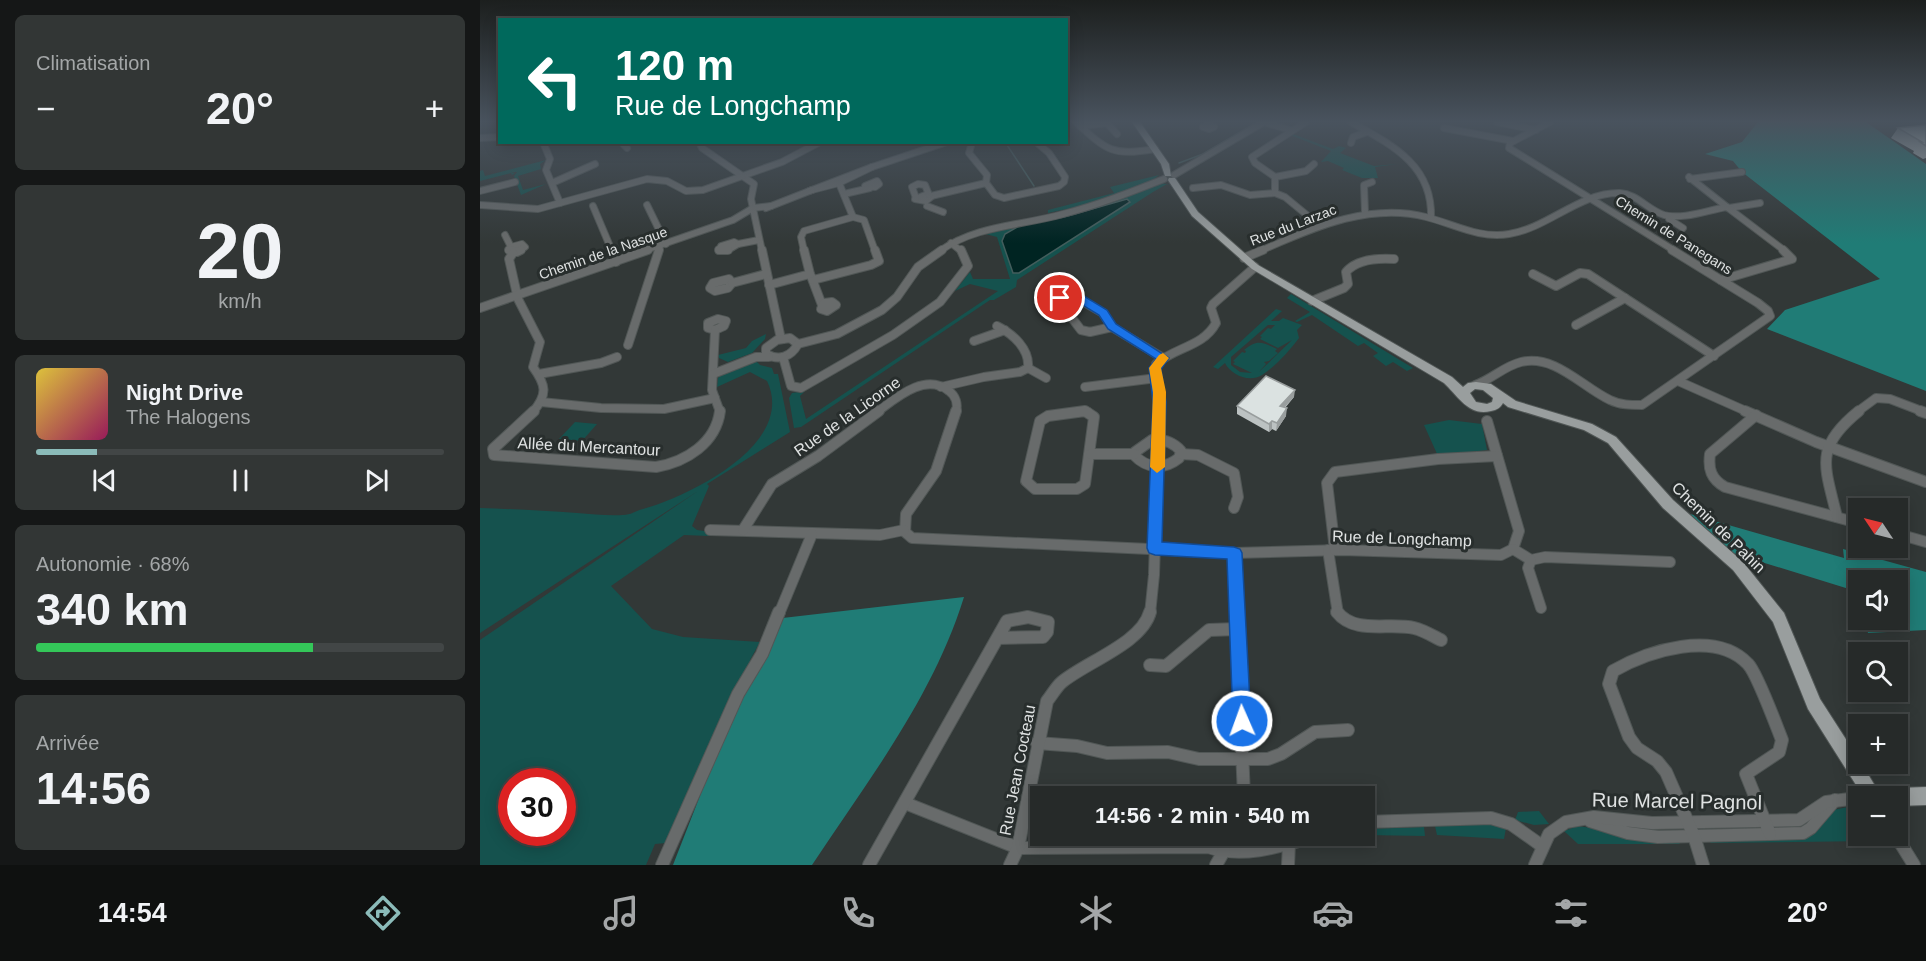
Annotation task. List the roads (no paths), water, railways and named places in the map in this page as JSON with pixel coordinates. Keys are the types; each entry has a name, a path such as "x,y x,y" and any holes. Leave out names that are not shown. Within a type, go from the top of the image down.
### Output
{"main road":[{"path":"1165,164 1170,177 1195,214 1259,269 1448,380 1464,395 1467,402 1474,406 1494,407 1499,400 1496,393 1487,387 1448,380"},
{"path":"1464,395 1467,388 1475,385"},
{"name":"Chemin de Pahin","path":"1496,393 1504,400 1519,407 1588,427 1612,440 1668,504 1738,566 1779,618 1814,704 1867,786"},
{"name":"Chemin de Pahin","path":"1494,407 1519,407"},
{"path":"1908,797 1926,796"}],"street":[{"path":"549,162 546,170 560,203"},
{"path":"724,162 754,184 753,213 781,339"},
{"path":"480,205 532,210 640,180 663,180 683,190 695,191 746,176 781,162"},
{"name":"Chemin de la Nasque","path":"810,191 884,162"},
{"path":"977,162 987,175 986,183 994,195 1004,198 1063,184 1065,177 1056,162"},
{"path":"1165,164 1180,166 1190,162"},
{"path":"768,352 783,357 794,352 798,344 837,334 882,310 897,297 918,267 951,243 978,231 1061,215 1111,200 1170,177 1196,162"},
{"path":"1255,162 1275,177 1306,171 1314,164"},
{"path":"1409,162 1423,175 1433,195 1431,218"},
{"name":"Chemin de Panegans","path":"1475,385 1488,382 1515,363 1540,362 1562,369 1610,400 1633,406 1644,404 1770,316 1762,306 1529,162"},
{"path":"552,183 595,164"},
{"path":"1721,280 1792,259 1790,255 1689,177 1742,172"},
{"path":"1275,177 1275,193"},
{"path":"842,179 844,194 853,217"},
{"name":"Chemin de la Nasque","path":"480,308 734,220 842,179"},
{"path":"480,191 515,182"},
{"path":"1365,213 1364,185 1372,182"},
{"path":"929,199 924,184 915,184 912,187 920,206 929,199 986,183"},
{"path":"1194,188 1221,184 1250,195 1275,193 1285,197 1319,225"},
{"path":"844,194 870,188"},
{"name":"Rue du Larzac","path":"1244,258 1319,225 1365,213 1407,213 1431,218 1470,233 1508,235 1526,231 1591,199 1616,193 1625,194 1627,190 1637,189"},
{"path":"917,200 923,194 943,212"},
{"path":"1625,194 1669,216 1760,203"},
{"path":"628,345 663,245 647,205"},
{"path":"593,206 616,262"},
{"name":"Chemin de la Nasque","path":"734,220 753,213"},
{"path":"1669,216 1670,220 1683,228"},
{"path":"769,285 812,277 871,265 879,261 864,220 853,217 811,228 802,234 812,277 818,299 822,304"},
{"path":"505,235 512,250 509,260 518,295 540,342 533,365 544,384 541,402 601,408 664,409 715,398"},
{"path":"738,244 759,240"},
{"path":"783,357 790,386 801,388 893,335 940,302 968,266 960,249 951,243"},
{"path":"1312,301 1344,288 1348,284 1346,274 1349,269 1375,257 1394,259"},
{"path":"1112,327 1090,332 1081,330 1059,298 1074,295 1103,313 1112,327 1163,358 1181,351 1211,332 1216,324 1211,308 1213,303 1246,276 1259,269"},
{"path":"1533,274 1556,286 1580,273 1585,273 1714,356"},
{"path":"732,283 766,274"},
{"path":"1576,325 1625,298"},
{"path":"974,341 1001,328 1010,332 1029,362 1028,368 1046,378"},
{"name":"Allée du Mercantour","path":"541,402 522,424 496,444 493,449 494,455 664,466 694,451 712,434 720,414 721,406 712,393 715,330"},
{"path":"713,372 768,352 781,339 793,339 798,344"},
{"path":"539,374 601,363 617,357"},
{"name":"Rue Jean Cocteau","path":"1010,865 1018,848 1045,705 1061,683 1132,637 1145,624 1152,602 1159,392 1156,366 1163,358"},
{"name":"Rue de la Licorne","path":"743,530 765,492 777,481 818,456 907,390 920,386 940,387 1020,372 1028,368"},
{"path":"1495,377 1496,393"},
{"path":"1085,387 1157,378"},
{"path":"952,394 975,379"},
{"path":"1678,381 1827,446 1926,482"},
{"path":"940,387 952,394 957,407 936,471 912,502 904,523 904,530 912,538 1155,548"},
{"path":"1837,517 1826,457 1827,446 1832,436 1876,398 1887,398 1926,413"},
{"path":"1085,411 1091,413 1094,417 1091,454 1087,480 1082,487 1035,489 1027,484 1039,423 1044,417 1085,411"},
{"path":"1756,415 1711,452 1709,462 1712,478 1725,487 1848,520"},
{"path":"1487,421 1519,531 1513,549 1531,560 1545,557 1670,562"},
{"path":"1134,454 1141,446 1158,439 1175,445 1181,454"},
{"path":"1091,454 1134,454 1143,464 1157,468 1173,463 1181,454"},
{"path":"1181,454 1198,455 1234,472 1238,497 1234,508"},
{"path":"1442,640 1415,628 1354,625 1343,620 1336,611 1328,483 1335,472 1438,459 1497,456"},
{"path":"710,530 885,535 904,530"},
{"path":"662,865 738,694 762,654 812,534"},
{"path":"1908,537 1926,542"},
{"name":"Rue de Longchamp","path":"1155,548 1234,553 1331,550 1496,555 1513,549"},
{"path":"1234,553 1244,786"},
{"path":"1531,560 1528,568 1541,608"},
{"path":"1150,665 1166,666 1209,630 1238,628"},
{"path":"869,865 998,638"},
{"path":"1703,865 1694,836 1664,768 1640,750 1629,737 1609,680 1613,671 1636,659 1706,645 1741,658 1750,665 1782,740 1779,752 1746,774 1768,828"},
{"path":"1037,743 1077,746 1107,753 1168,752 1199,759 1244,759 1275,757 1315,732 1348,730"},
{"path":"1582,819 1628,833 1658,837 1694,836 1768,828 1803,833 1811,828 1835,800 1848,799"},
{"path":"905,803 1018,848 1208,847 1229,851 1247,846"},
{"name":"Rue Marcel Pagnol","path":"1542,846 1556,829 1566,822 1594,817 1652,823 1688,822 1768,828"},
{"path":"1375,822 1491,818 1511,824 1542,846 1535,865"},
{"path":"1216,865 1229,851 1230,846"},
{"path":"1288,865 1289,846"},
{"path":"1902,846 1914,865"}],"waterway":[{"path":"1018,162 1034,186"}]}
